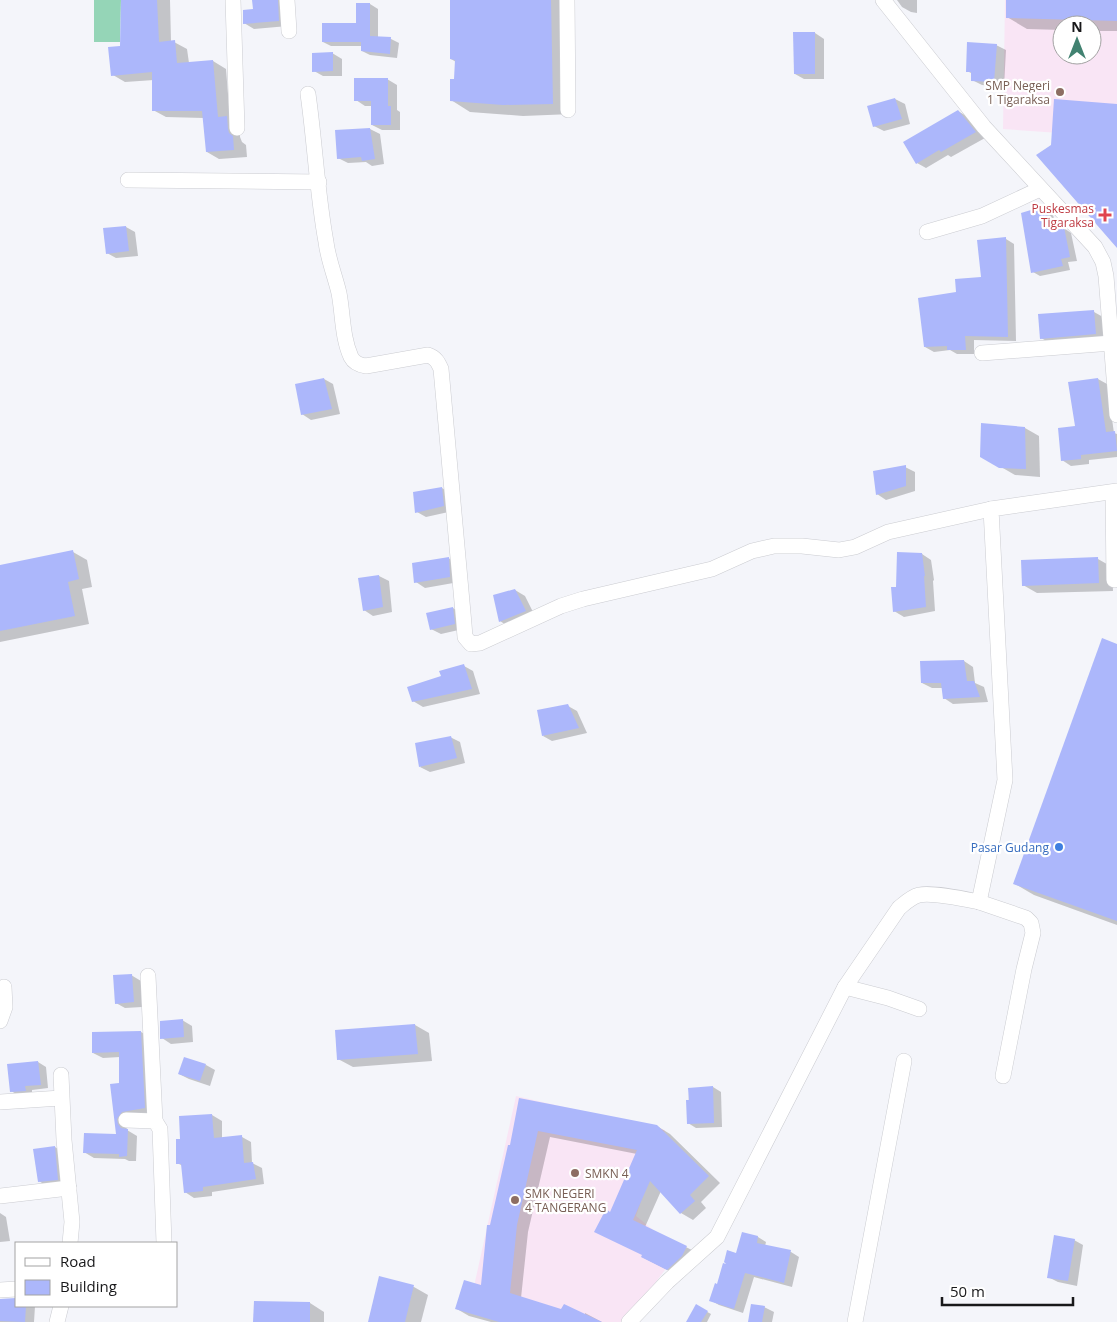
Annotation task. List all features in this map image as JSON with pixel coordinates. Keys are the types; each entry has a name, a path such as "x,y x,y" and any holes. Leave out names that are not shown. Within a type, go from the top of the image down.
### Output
{"street":[{"path":"233,0 237,128"},
{"path":"287,0 289,31"},
{"path":"567,0 568,110"},
{"path":"883,0 984,127 1040,190 1076,224 1095,247 1106,276 1117,415"},
{"path":"308,94 326,244 343,314 344,334 352,358 357,364 366,366 428,356 438,361 441,369 464,624 466,637 471,644 480,643 561,606 712,569 752,552 774,546 802,546 839,550 855,547 888,532 991,509 1115,492 1114,580"},
{"path":"128,180 319,182"},
{"path":"927,232 982,216 1040,190"},
{"path":"982,353 1112,343"},
{"path":"979,902 1005,780 991,509"},
{"path":"629,1322 667,1282 717,1237 845,988 899,908 908,900 920,895 956,897 979,902 1026,918 1031,923 1034,933 1024,969 1003,1076"},
{"path":"148,976 155,1121 160,1129 164,1242"},
{"path":"0,1021 5,1007 4,987"},
{"path":"845,988 888,998 919,1009"},
{"path":"855,1322 904,1061"},
{"path":"61,1075 61,1098 72,1222 70,1242"},
{"path":"0,1102 61,1098"},
{"path":"126,1120 155,1121"},
{"path":"0,1196 69,1188"},
{"path":"0,1290 15,1289"},
{"path":"58,1322 62,1307"}],"shaded area":[{"name":"SMP Negeri 1 Tigaraksa","path":"1005,0 1117,0 1117,137 1003,129"},
{"name":"SMKN 4","path":"516,1096 665,1130 636,1216 679,1251 626,1322 504,1322 469,1309"}],"green space":[{"path":"94,0 121,0 120,42 94,42"}],"building":[{"path":"121,0 157,0 159,42 175,40 177,63 213,60 218,117 227,116 229,133 233,136 234,150 206,152 202,111 152,111 152,72 111,76 108,47 120,46"},
{"path":"252,0 278,0 279,21 243,24 243,10 253,9"},
{"path":"450,0 551,0 553,104 503,105 450,101 450,79 454,79 455,60 450,59"},
{"path":"1006,0 1117,0 1117,21 1102,21 1102,15 1052,15 1052,19 1006,18"},
{"path":"356,3 370,3 370,36 391,37 390,54 361,51 361,42 322,42 322,23 356,23"},
{"path":"793,32 815,32 815,74 794,74"},
{"path":"967,42 997,44 994,82 971,81 971,72 966,72"},
{"path":"333,52 333,71 312,72 312,53"},
{"path":"354,78 388,78 388,106 391,106 391,125 371,125 371,101 354,101"},
{"path":"895,98 902,119 873,127 867,106"},
{"name":"Puskesmas Tigaraksa","path":"1054,99 1117,104 1117,248 1036,155 1051,145"},
{"path":"958,110 976,132 941,152 939,150 916,164 903,142"},
{"path":"370,128 375,159 362,161 361,157 337,159 335,130"},
{"path":"1044,206 1052,226 1061,225 1064,227 1070,257 1061,259 1063,266 1031,273 1021,213"},
{"path":"126,226 129,251 106,254 103,228"},
{"path":"1006,237 1008,337 965,336 966,350 947,350 947,346 924,347 918,298 956,292 955,279 981,277 977,240"},
{"path":"1094,310 1096,334 1040,339 1038,314"},
{"path":"324,378 332,409 301,415 295,384"},
{"path":"1098,378 1106,432 1115,431 1117,451 1081,455 1081,459 1061,461 1058,428 1075,426 1068,382"},
{"path":"981,423 1025,427 1026,469 999,468 980,457"},
{"path":"906,465 906,486 876,495 873,471"},
{"path":"442,487 444,506 415,513 413,492"},
{"path":"73,550 79,579 68,582 75,616 0,631 0,565"},
{"path":"897,552 922,553 926,607 893,612 891,587 896,587"},
{"path":"449,557 450,577 414,583 412,563"},
{"path":"1098,557 1099,583 1022,586 1021,560"},
{"path":"379,575 383,607 363,611 358,578"},
{"path":"515,589 526,611 499,622 493,595"},
{"path":"453,607 455,624 430,630 426,613"},
{"path":"1102,638 1117,644 1117,921 1013,884"},
{"path":"964,660 967,681 974,681 980,697 943,699 941,683 921,683 920,661"},
{"path":"464,664 472,689 412,702 407,687 441,676 439,671"},
{"path":"568,704 579,728 542,736 537,710"},
{"path":"451,736 457,758 419,767 415,743"},
{"path":"132,974 134,1002 115,1004 113,975"},
{"path":"183,1019 184,1037 160,1039 160,1021"},
{"path":"415,1024 418,1054 337,1060 335,1030"},
{"path":"141,1031 145,1108 122,1112 117,1119 121,1128 128,1129 127,1156 119,1157 119,1154 83,1153 84,1133 116,1134 110,1084 119,1083 119,1052 92,1053 92,1032"},
{"path":"184,1057 206,1064 200,1081 178,1074"},
{"path":"38,1061 41,1085 25,1086 26,1091 10,1092 7,1064"},
{"path":"713,1086 714,1123 687,1124 686,1100 689,1100 688,1088"},
{"path":"519,1098 657,1125 709,1176 690,1195 695,1201 680,1214 650,1181 633,1220 687,1246 682,1256 667,1270 641,1257 642,1255 594,1232 606,1209 610,1212 637,1150 538,1131 517,1225 510,1293 561,1309 564,1304 602,1322 499,1322 455,1309 464,1280 481,1285 487,1225 490,1225 508,1145 510,1145"},
{"path":"212,1114 214,1138 242,1135 244,1163 253,1162 256,1179 203,1187 203,1191 184,1193 181,1164 176,1164 176,1139 180,1139 179,1116"},
{"path":"55,1146 58,1180 38,1182 33,1149"},
{"path":"742,1232 758,1236 757,1243 791,1250 784,1283 745,1273 734,1309 709,1301 715,1283 717,1284 723,1263 726,1264 724,1262 727,1250 736,1253"},
{"path":"1054,1235 1075,1239 1068,1281 1047,1278"},
{"path":"379,1276 414,1285 405,1322 368,1322"},
{"path":"15,1298 15,1307 26,1307 25,1322 0,1321 0,1299"},
{"path":"254,1301 310,1302 310,1322 253,1322"},
{"path":"696,1304 708,1311 701,1322 686,1322"},
{"path":"751,1304 765,1306 762,1322 748,1322"}],"place":[{"name":"SMP Negeri 1 Tigaraksa","path":"1060,92"},
{"name":"Puskesmas Tigaraksa","path":"1105,215"},
{"name":"Pasar Gudang","path":"1059,847"},
{"name":"SMKN 4","path":"575,1173"},
{"name":"SMK NEGERI 4 TANGERANG","path":"515,1200"}]}
